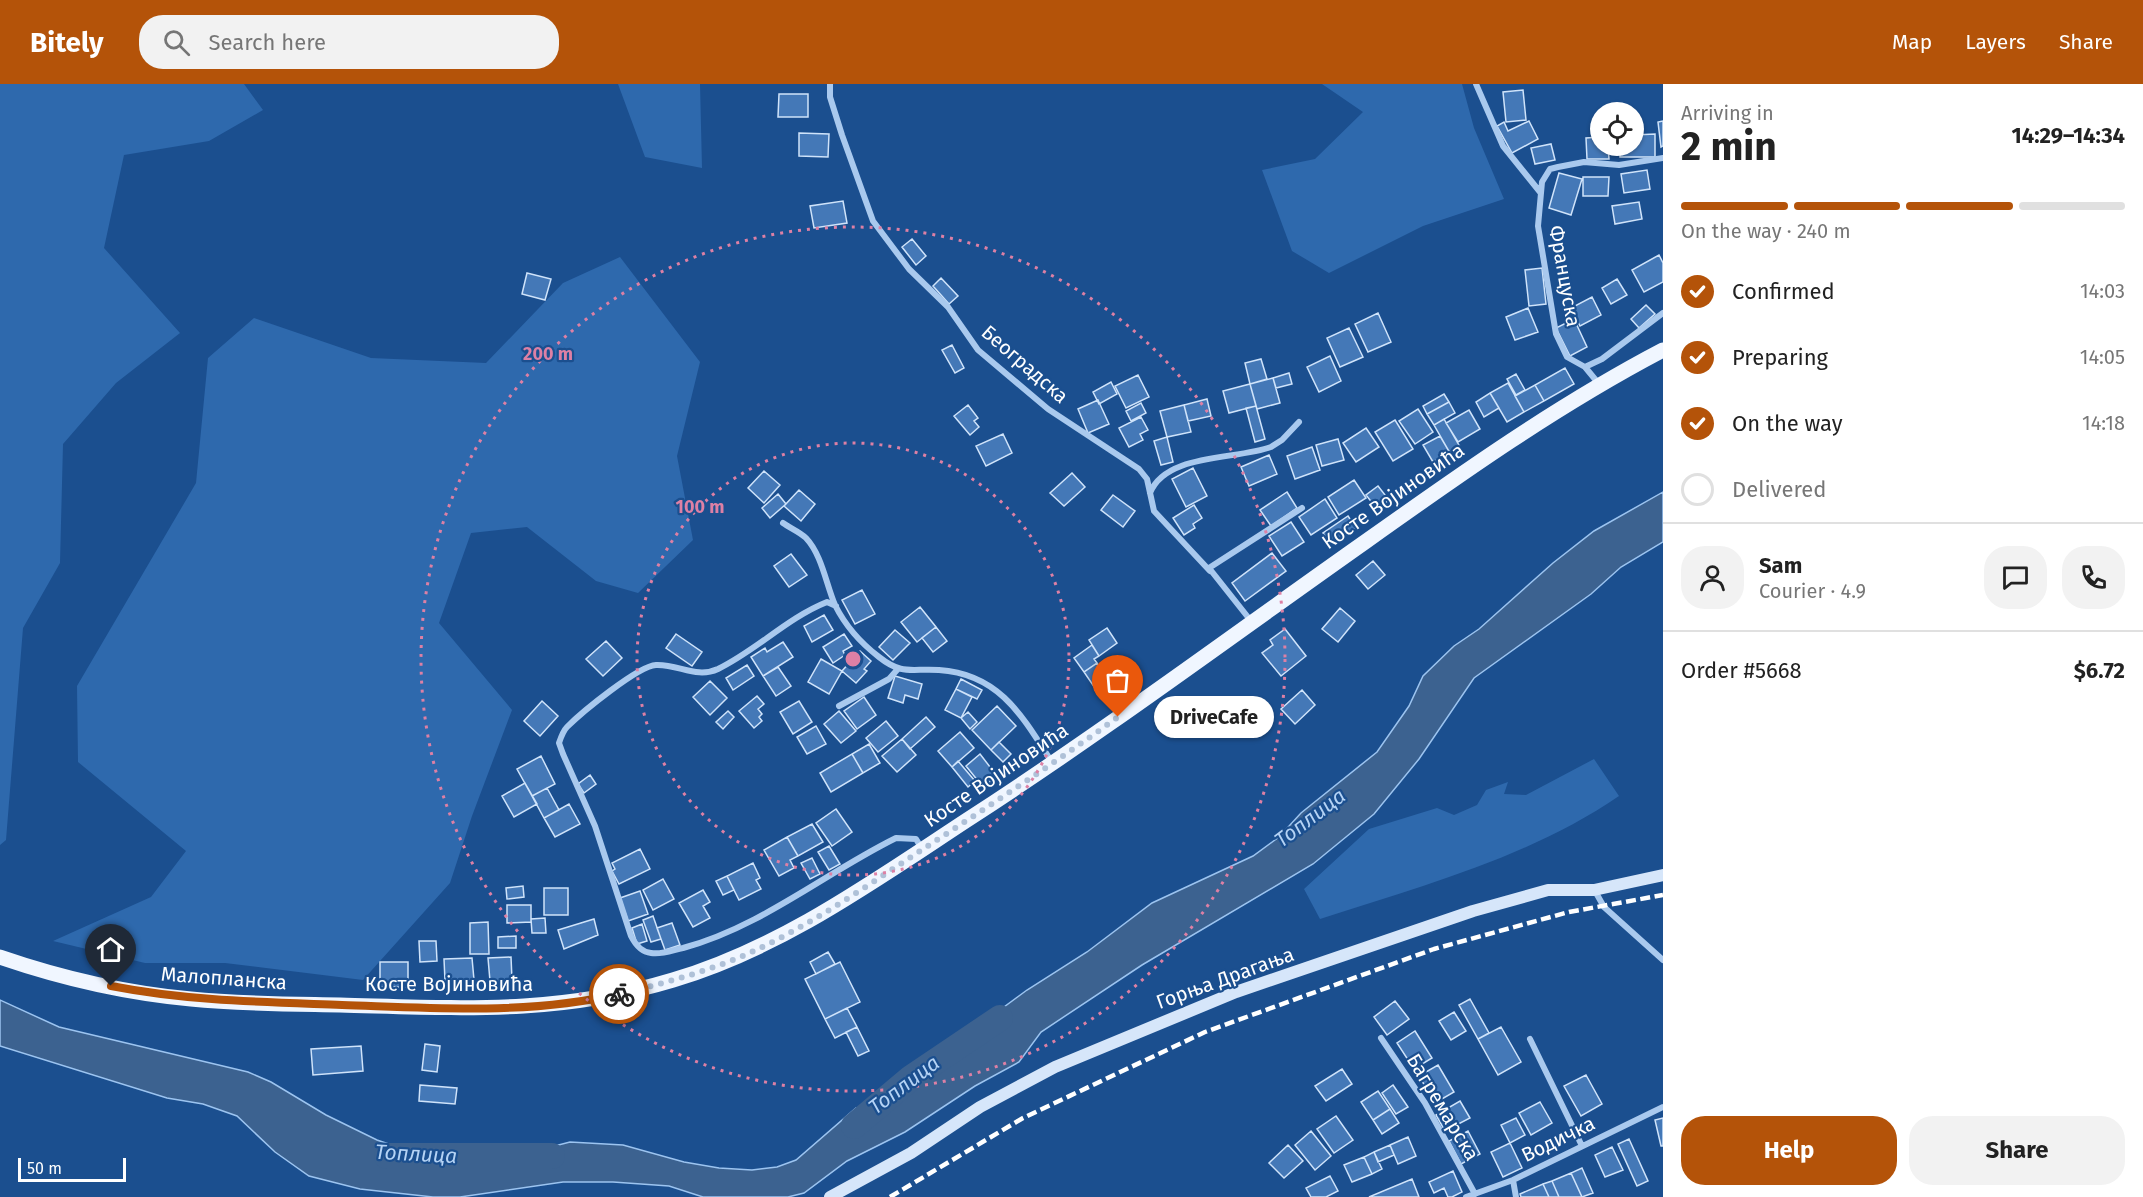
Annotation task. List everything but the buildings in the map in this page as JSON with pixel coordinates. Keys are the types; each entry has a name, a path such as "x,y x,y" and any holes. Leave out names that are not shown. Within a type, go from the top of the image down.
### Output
{"main road":[{"name":"Косте Војиновића","path":"341,1005 501,1008 592,1000 660,984 730,961 764,946 878,879 1053,764 1490,454 1600,385 1663,350"},
{"name":"Малопланска","path":"0,957 82,980 166,996 219,1001 341,1005"}],"street":[{"name":"Београдска","path":"830,84 830,97 873,221 909,269 948,307 978,350 1048,409 1139,469 1148,479 1154,511 1210,571 1251,622"},
{"path":"1476,84 1503,146 1540,192"},
{"path":"1540,192 1545,175 1558,167 1584,162 1620,165 1663,158"},
{"name":"Француска","path":"1540,192 1538,226 1556,333 1567,357 1586,367 1600,385"},
{"path":"1586,367 1602,359 1663,314"},
{"path":"1150,494 1158,479 1169,472 1189,464 1271,447 1282,441 1299,422"},
{"path":"1210,571 1211,565 1302,508"},
{"path":"783,524 805,537 814,550 836,606 854,633 878,657 897,670 966,673 993,686 1031,729 1053,764"},
{"path":"836,606 827,602 802,612 744,653 707,673 697,674 670,665 653,665 632,674 567,727 559,743 595,826 631,936 636,945 651,953 662,953 707,941 784,904 896,838 916,839 923,849"},
{"path":"839,706 889,679 897,670"},
{"name":"Горња Драгања","path":"830,1197 911,1153 980,1107 1026,1082 1152,1026 1236,992 1473,912 1548,890 1594,890 1663,875"},
{"path":"1594,890 1604,907 1663,960"},
{"name":"Багремарска","path":"1381,1038 1425,1103 1475,1194"},
{"path":"1530,1039 1582,1146"},
{"name":"Водичка","path":"1466,1197 1513,1180 1663,1107"},
{"path":"1513,1180 1516,1197"}],"shaded area":[{"path":"0,84 244,84 263,110 209,141 124,155 104,248 180,333 116,383 63,444 60,563 23,628 6,840 0,845"},
{"path":"618,84 700,84 702,168 645,157"},
{"path":"1322,84 1462,84 1474,128 1504,199 1423,226 1329,273 1292,251 1262,170 1315,159 1363,112"},
{"path":"620,257 700,362 677,456 693,540 638,593 596,581 527,527 471,533 439,623 512,710 472,816 450,883 363,980 225,963 145,963 53,941 151,897 186,851 78,762 77,686 196,483 208,358 254,318 371,358 486,363 563,283"},
{"path":"1594,759 1619,796 1585,817 1512,853 1436,882 1320,919 1304,889 1369,829 1437,808 1454,815 1477,805 1486,790 1508,782 1504,794 1526,795"}],"water":[{"path":"1663,492 1663,542 1621,567 1591,594 1474,678 1419,759 1374,814 1313,864 1142,965 1041,1032 1019,1062 975,1086 905,1132 847,1161 804,1193 788,1197 703,1197 669,1186 613,1182 563,1182 460,1197 433,1197 360,1189 309,1176 275,1152 237,1116 203,1104 167,1098 0,1046 0,1000 59,1027 248,1072 271,1082 326,1115 377,1140 444,1163 489,1163 570,1142 623,1145 684,1162 719,1168 752,1170 777,1167 796,1160 856,1108 886,1103 921,1080 963,1047 989,1018 1027,990 1087,952 1152,903 1253,856 1279,837 1301,813 1377,752 1409,706 1423,676 1454,646 1479,629 1553,563 1594,531"}],"waterway":[{"name":"Топлица","path":"854,1126 911,1078 1000,1018"},
{"name":"Топлица","path":"387,1156 552,1156"}],"railway":[{"path":"890,1197 1023,1118 1205,1032 1434,949 1569,912 1663,895"}],"way so far":[{"path":"619,994 675,980 730,961 764,946 878,879 1053,764 1118,717"}],"place":[{"name":"DriveCafe","path":"1118,717"}],"route":[{"path":"111,986 192,999 474,1010 563,1004 619,994"}]}
